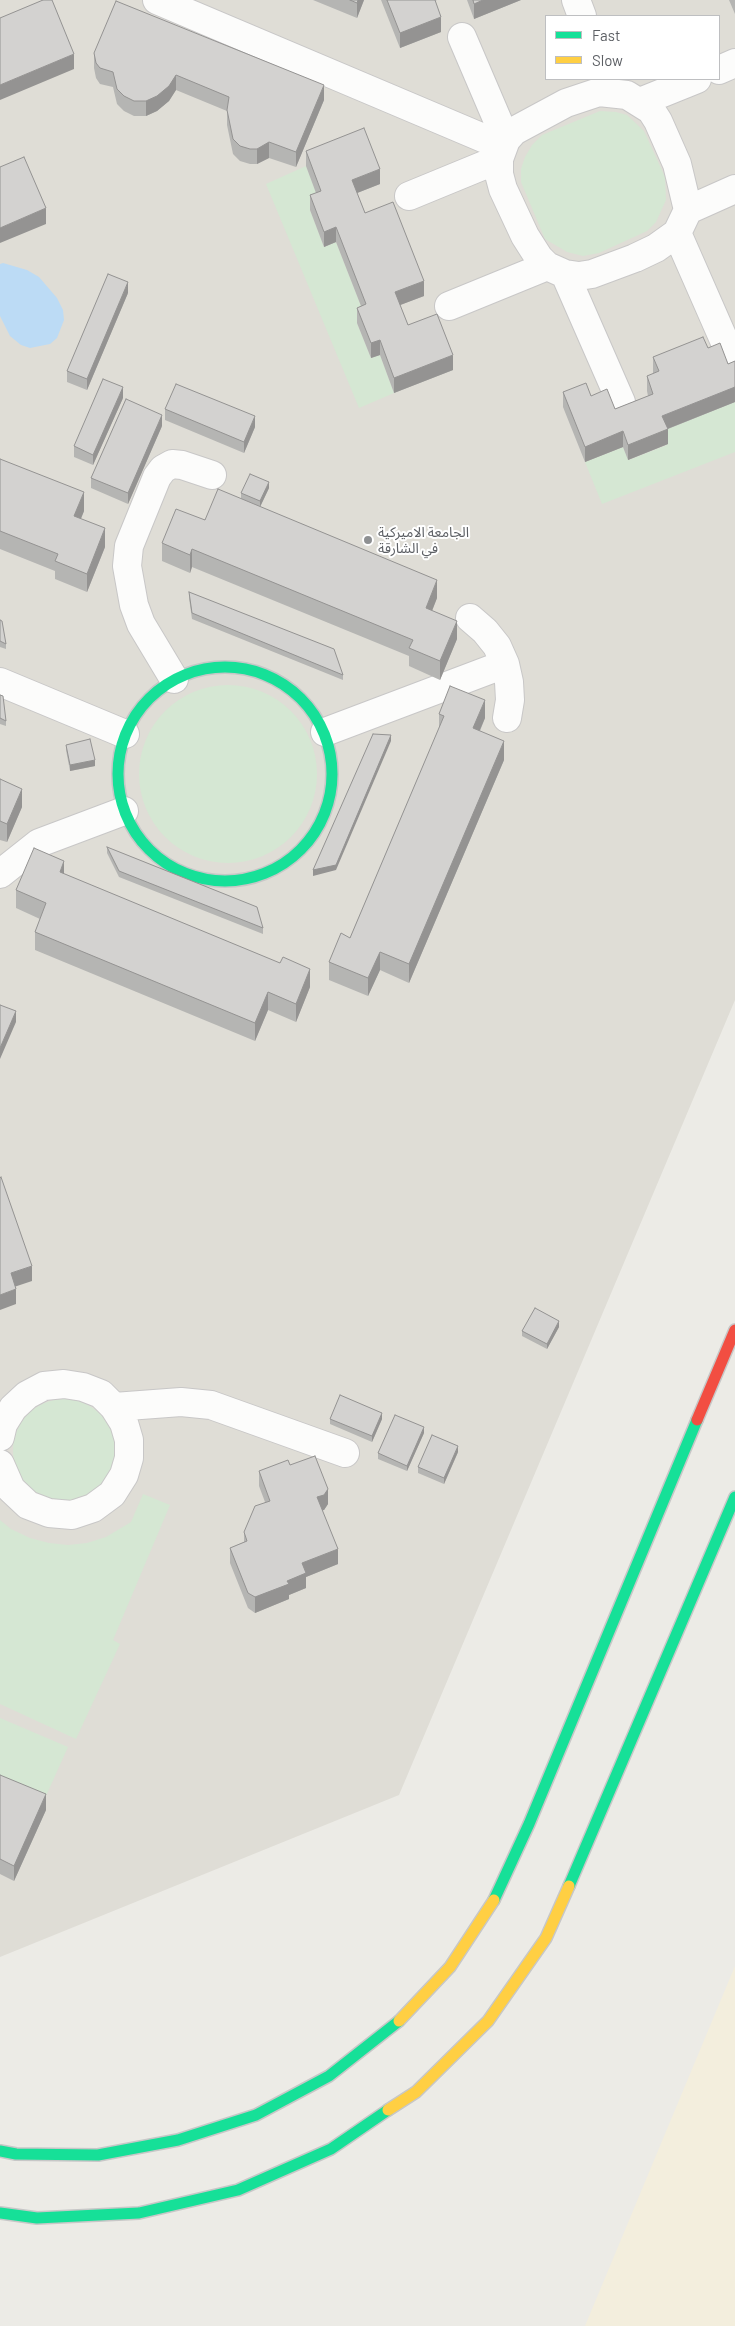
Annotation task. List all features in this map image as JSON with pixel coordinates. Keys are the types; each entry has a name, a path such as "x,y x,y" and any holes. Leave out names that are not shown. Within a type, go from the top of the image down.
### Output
{"street":[{"path":"157,0 502,148"},
{"path":"576,0 582,15"},
{"path":"462,37 502,148 499,174 513,213 539,258 556,270 579,276 592,274 656,248 682,221 735,189"},
{"path":"720,70 735,63"},
{"path":"640,102 695,80"},
{"path":"409,196 502,148 527,123 566,103 592,94 610,85 640,102 658,120 669,142 677,164 682,221 731,356"},
{"path":"449,306 556,270"},
{"path":"556,270 621,402"},
{"path":"174,680 141,624 134,606 128,573 129,546 157,477 163,469 172,464 182,465 212,475"},
{"path":"470,618 485,631 497,646 505,664 510,682 507,718"},
{"path":"325,732 505,664"},
{"path":"232,666 261,672 288,686 310,706 325,732 333,762 332,786 321,824 302,850 276,869 248,879 224,881 186,874 160,860 138,838 124,811 118,792 117,773 119,753 124,734 144,702 174,680 202,669 232,666"},
{"path":"0,682 124,734"},
{"path":"0,874 40,843 124,811"},
{"path":"0,2151 16,2154 98,2155 178,2140 256,2114 329,2076 394,2026 450,1966 495,1898 529,1824 735,1330"},
{"path":"0,1464 11,1489 28,1504 49,1513 72,1514 93,1508 112,1494 124,1475 129,1458 130,1440 124,1423 114,1407 100,1394 83,1387 64,1384 44,1386 27,1395 13,1408 1,1428"},
{"path":"114,1407 181,1402 210,1405 345,1452"},
{"path":"0,2213 37,2218 139,2213 238,2190 331,2149 416,2092 488,2021 546,1938 588,1845 735,1497"}],"shaded area":[{"name":"الجامعة الاميركية في الشارقة","path":"0,0 735,0 735,1000 399,1795 0,1957"}],"green space":[{"path":"600,111 627,115 644,131 665,177 666,200 656,222 647,231 599,253 583,256 567,252 545,239 521,182 521,169 532,145 542,135"},
{"path":"306,166 321,206 310,210 324,247 336,242 366,319 357,323 371,358 380,355 394,393 359,408 266,184"},
{"path":"735,402 735,452 602,504 585,462 623,447 629,460 667,445 662,431"},
{"path":"219,685 237,685 262,692 277,700 291,711 302,725 310,740 317,765 317,783 310,808 302,823 291,837 277,848 254,859 237,863 219,863 202,859 186,852 172,843 159,830 143,800 139,783 139,765 143,748 150,732 159,718 172,705 202,689"},
{"path":"64,1399 83,1403 100,1414 111,1431 115,1450 111,1469 100,1486 83,1497 64,1501 45,1497 28,1486 17,1469 13,1450 17,1431 28,1414 45,1403"},
{"path":"143,1494 170,1505 113,1640 120,1644 76,1739 0,1704 0,1520 11,1529 30,1538 68,1545 87,1543 106,1537 131,1522"},
{"path":"0,1718 68,1747 41,1807 0,1790"}],"sand":[{"path":"735,1966 735,2326 585,2326"}],"water":[{"path":"3,263 27,270 39,277 57,298 63,310 64,320 57,338 50,344 30,348 21,345 10,336 0,316 0,264"}],"building":[{"path":"43,0 52,0 74,54 0,85 0,18"},
{"path":"387,0 435,0 441,17 400,33"},
{"path":"473,0 483,0 474,4"},
{"path":"116,1 324,85 296,152 269,142 257,149 240,146 233,139 227,110 229,97 176,75 169,86 157,96 146,101 134,101 124,96 117,89 113,72 100,68 96,63 94,53"},
{"path":"364,128 380,169 352,180 365,213 393,202 424,281 395,292 408,325 437,314 453,355 394,378 380,340 371,343 357,308 366,304 336,227 324,232 310,195 321,191 306,151"},
{"path":"24,157 46,208 0,228 0,167"},
{"path":"108,274 128,282 87,379 67,371"},
{"path":"703,337 708,348 720,343 728,364 735,361 735,387 662,416 668,429 628,445 623,431 585,447 563,392 586,383 591,396 607,389 615,409 653,394 647,376 659,371 653,357"},
{"path":"103,379 123,387 93,455 74,446"},
{"path":"176,384 255,416 244,442 165,409"},
{"path":"126,399 162,415 128,493 91,478"},
{"path":"0,459 84,492 74,516 105,528 87,574 55,561 58,554 0,531"},
{"path":"250,474 269,482 260,501 241,493"},
{"path":"218,489 437,580 426,608 457,621 440,661 409,648 413,640 192,549 190,555 162,543 176,509 205,520"},
{"path":"189,592 334,649 343,675 192,613"},
{"path":"0,620 2,621 6,644 0,641"},
{"path":"450,686 485,700 473,728 504,741 409,964 380,952 368,978 329,962 341,933 350,938 444,716 439,714"},
{"path":"0,695 3,696 6,721 0,718"},
{"path":"373,734 391,735 336,865 313,870"},
{"path":"90,739 95,760 70,765 66,745"},
{"path":"0,779 22,789 7,824 0,821"},
{"path":"107,847 257,907 263,928 119,871"},
{"path":"34,848 64,861 60,872 280,963 283,957 310,969 296,1004 268,992 255,1023 35,932 46,903 16,890"},
{"path":"0,1005 16,1011 0,1048"},
{"path":"0,1178 32,1266 11,1273 16,1289 0,1295"},
{"path":"535,1308 559,1321 547,1344 522,1331"},
{"path":"340,1395 382,1413 372,1436 330,1419"},
{"path":"395,1415 424,1427 407,1466 378,1453"},
{"path":"432,1435 458,1446 444,1478 418,1467"},
{"path":"315,1456 328,1489 324,1495 317,1497 338,1549 302,1563 306,1573 287,1581 289,1584 255,1597 248,1593 230,1548 247,1541 244,1532 255,1506 270,1501 259,1471 288,1460 290,1465"},
{"path":"0,1775 46,1794 14,1866 0,1859"}],"traffic: fast":[{"path":"214,667 236,667 256,671 276,679 301,698 320,723 328,743 332,774 328,805 320,825 301,850 276,869 256,877 236,881 214,881 194,877 174,869 157,857 142,842 130,825 122,805 118,785 118,763 122,743 130,723 142,706 157,691 174,679 194,671 214,667"},
{"path":"494,1900 529,1824 697,1420"},
{"path":"569,1886 735,1497"},
{"path":"0,2151 16,2154 98,2155 178,2140 256,2115 329,2076 399,2021"},
{"path":"0,2213 37,2218 139,2213 238,2190 331,2149 388,2110"}],"traffic: slow":[{"path":"388,2110 416,2092 488,2021 546,1938 569,1886"},
{"path":"399,2021 450,1967 494,1900"}],"traffic: jam":[{"path":"697,1420 735,1330"}],"place":[{"name":"الجامعة الاميركية في الشارقة","path":"368,540"}]}
